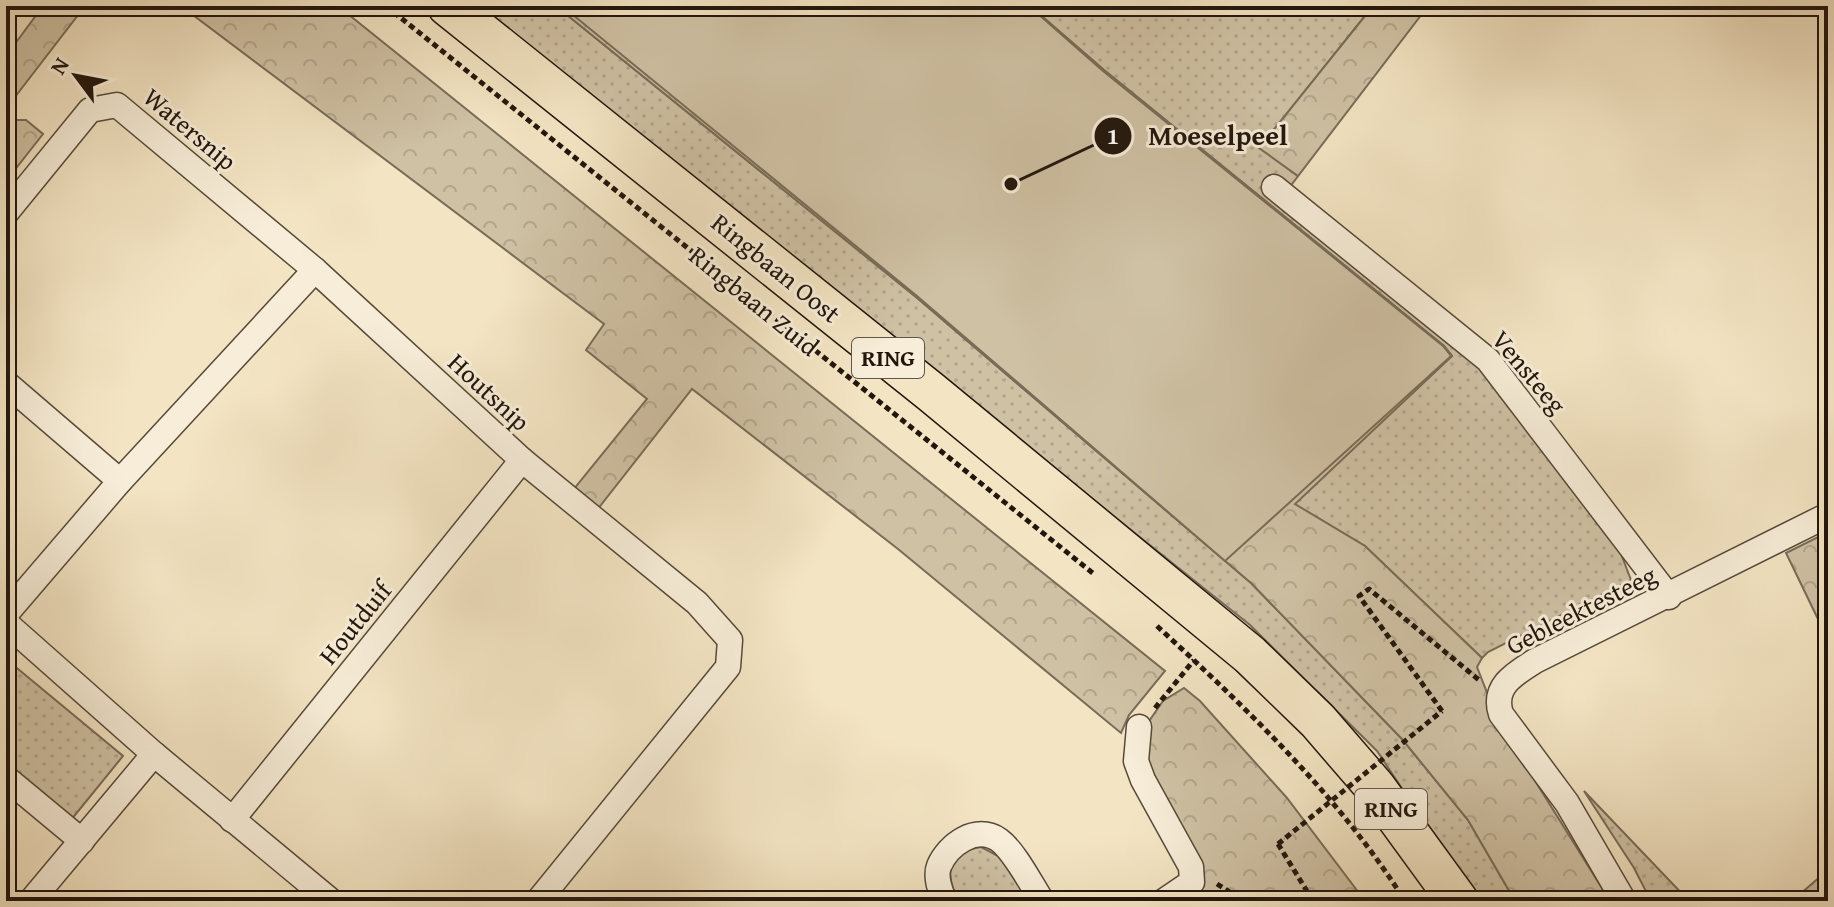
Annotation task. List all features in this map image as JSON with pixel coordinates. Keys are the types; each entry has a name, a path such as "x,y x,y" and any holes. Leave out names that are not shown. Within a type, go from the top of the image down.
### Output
{"main road":[{"name":"Ringbaan Oost","path":"448,6 1156,575 1250,655 1318,721 1375,787 1458,901"}],"street":[{"name":"Watersnip","path":"6,213 90,110 117,105 315,270"},
{"name":"Vensteeg","path":"1274,187 1488,360 1669,597"},
{"name":"Houtsnip","path":"315,270 522,460 697,603 730,640 728,667 538,901"},
{"path":"6,614 120,481 315,270"},
{"path":"6,383 120,481"},
{"name":"Houtduif","path":"232,820 522,460"},
{"name":"Gebleektesteeg","path":"1624,901 1567,803 1501,714 1497,703 1503,685 1525,667 1828,515"},
{"path":"6,623 154,754 331,901"},
{"path":"1139,727 1136,761 1143,780 1191,867 1192,882 1164,901"},
{"path":"31,901 154,754"},
{"path":"6,778 82,841"},
{"path":"945,901 940,891 938,868 955,842 979,834 998,839 1042,901"}],"path":[{"name":"Ringbaan Zuid","path":"386,6 1100,579"},
{"path":"1313,901 1278,844 1442,711 1359,596 1369,589 1499,696"},
{"path":"1149,619 1239,702 1285,751 1376,856 1405,901"},
{"path":"1139,727 1194,660"}],"green space":[{"path":"43,6 85,6 8,106 6,56"},
{"path":"181,6 338,6 1165,671 1129,715 1121,733 898,549 692,389 597,510 573,490 647,399 586,350 604,324"},
{"path":"474,6 556,6 916,297 1251,583 1402,739 1468,820 1515,901 1477,901 1377,751 1250,625"},
{"path":"556,6 1030,6 1104,70 1444,346 1452,356 1295,504 1365,546 1482,658 1477,667 1499,723 1610,901 1515,901 1468,820 1402,739 1251,583 916,297"},
{"path":"562,6 1029,6 1103,71 1443,346 1451,356 1225,561 917,296"},
{"path":"1030,6 1373,6 1260,147 1298,176 1279,202 1459,340 1618,546 1631,580 1488,652 1482,658 1365,546 1294,504 1452,356 1444,346 1104,70"},
{"path":"1373,6 1428,6 1298,176 1259,148"},
{"path":"15,120 26,120 43,134 6,181 6,125"},
{"path":"1828,532 1828,607 1817,617 1786,553"},
{"path":"6,659 123,756 71,820 6,767"},
{"path":"1184,688 1200,701 1287,798 1365,901 1188,901 1197,891 1139,752 1145,727 1163,701"},
{"path":"1584,791 1689,901 1651,901 1634,868"},
{"path":"981,847 1000,857 1029,901 959,901 951,882 952,866 961,853"},
{"path":"1828,870 1828,901 1792,901"}],"place":[{"name":"Moeselpeel","path":"1011,184"}]}
